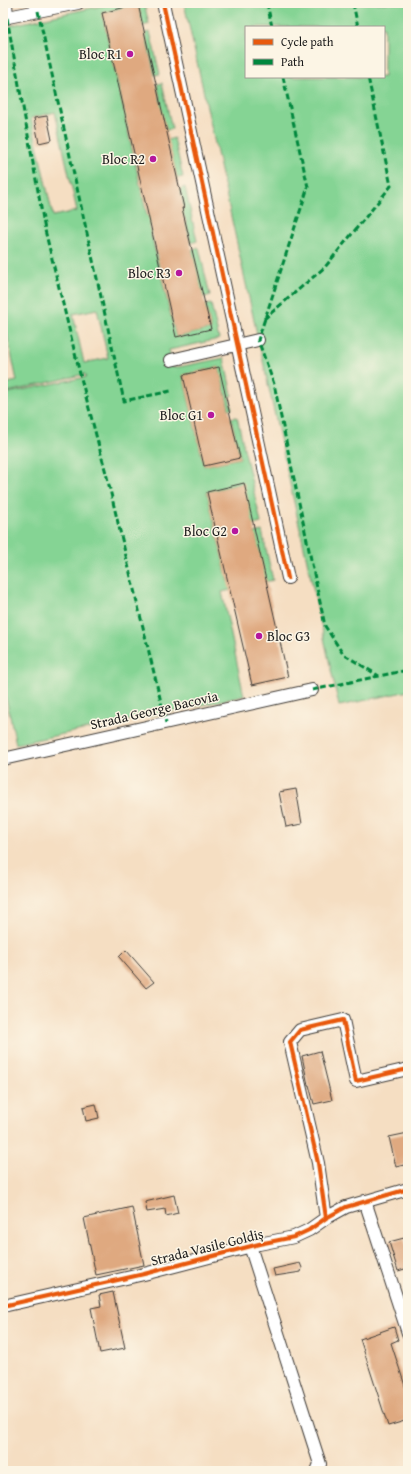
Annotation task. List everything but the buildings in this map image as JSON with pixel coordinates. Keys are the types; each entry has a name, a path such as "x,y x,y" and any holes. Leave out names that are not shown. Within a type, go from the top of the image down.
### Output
{"street":[{"path":"6,3 5,18 78,3"},
{"path":"163,3 288,578"},
{"path":"171,360 258,340"},
{"name":"Strada George Bacovia","path":"3,760 312,690"},
{"path":"326,1218 318,1163 290,1042 300,1030 343,1020 356,1081 408,1069"},
{"name":"Strada Vasile Goldiș","path":"3,1306 144,1274 250,1246 294,1238 346,1207 408,1189"},
{"path":"365,1201 408,1334"},
{"path":"250,1246 320,1464 317,1471"}],"green space":[{"path":"115,3 144,3 149,24 143,26 138,4 102,13 124,111 161,103 157,84 162,83 172,129 166,130 161,109 125,118 147,216 184,208 180,189 185,187 197,241 191,243 185,218 149,226 176,337 211,329 205,305 211,304 219,339 169,350 173,368 224,358 232,395 229,396 232,409 229,409 219,367 183,375 204,466 240,458 231,418 237,417 261,523 253,525 243,483 207,492 228,582 264,574 255,533 262,531 273,580 222,592 244,696 16,744 3,684 3,394 86,377 85,374 3,393 3,384 17,381 3,314 3,27","holes":["55,112 77,211 53,216 31,118","97,309 108,358 84,363 73,314"]},
{"path":"184,3 408,3 408,691 339,706"},
{"path":"150,32 160,74 155,75 145,33"},
{"path":"174,138 183,177 177,178 168,140"},
{"path":"199,248 210,296 203,297 192,250"}],"marked path":[{"path":"267,3 272,26"},
{"path":"353,3 358,26"},
{"path":"38,11 124,401 171,391"},
{"path":"7,18 45,230 107,477 166,723"},
{"path":"283,78 308,187 258,340 274,384 325,626 343,654 379,676"},
{"path":"264,319 325,267 391,186 368,78"},
{"path":"312,690 408,670"}],"cycle path":[{"path":"163,3 288,578"},
{"path":"326,1218 318,1163 290,1042 300,1030 343,1020 356,1081 408,1069"},
{"path":"3,1306 144,1274 259,1244 294,1237 309,1230 326,1218 346,1207 408,1189"}],"place":[{"name":"Bloc R1","path":"130,54"},
{"name":"Bloc R2","path":"153,159"},
{"name":"Bloc R3","path":"179,273"},
{"name":"Bloc G1","path":"211,415"},
{"name":"Bloc G2","path":"235,531"},
{"name":"Bloc G3","path":"259,636"}]}
